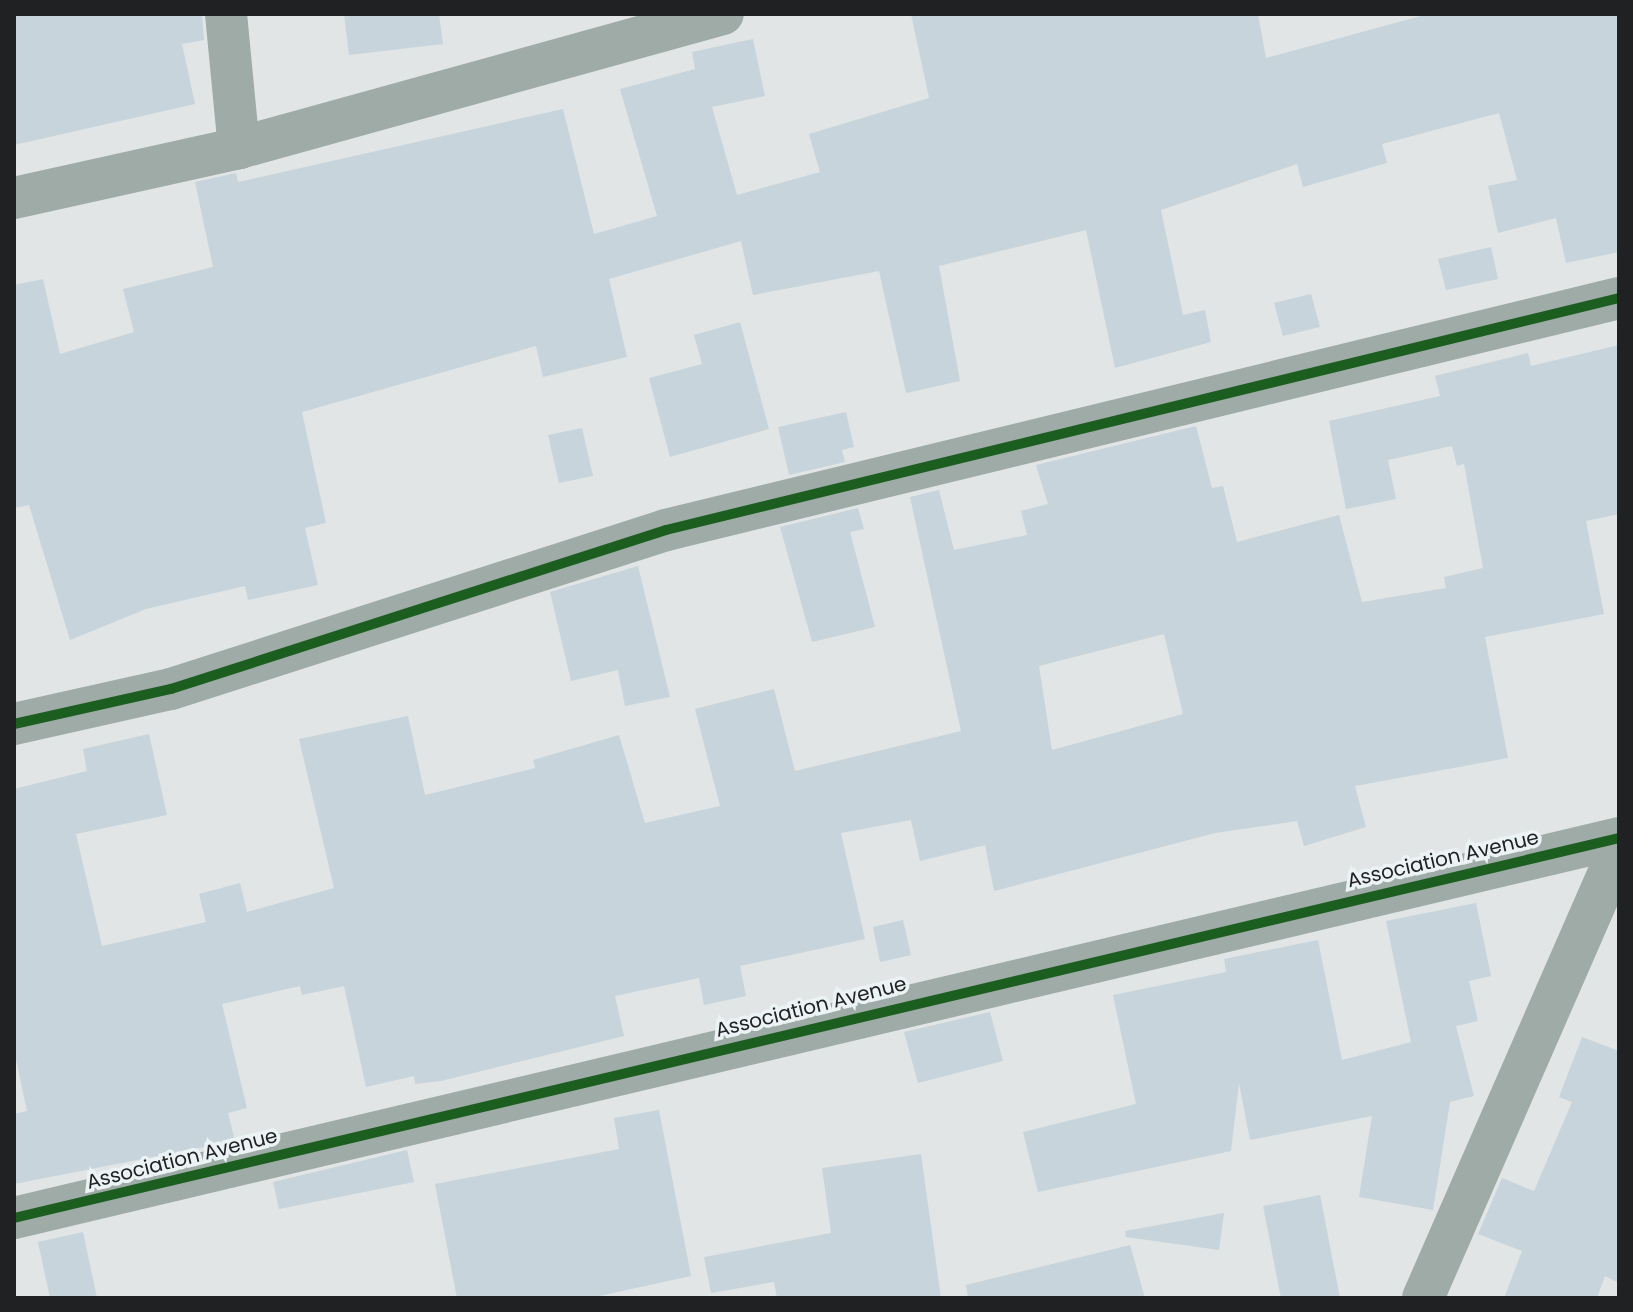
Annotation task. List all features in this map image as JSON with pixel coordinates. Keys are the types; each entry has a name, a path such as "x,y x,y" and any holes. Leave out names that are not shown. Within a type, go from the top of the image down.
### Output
{"street":[{"path":"226,14 239,148"},
{"path":"14,198 239,148 723,14"},
{"path":"14,724 171,689 666,530 1619,298"},
{"name":"Association Avenue","path":"14,1218 1619,838"},
{"path":"1423,1298 1619,849"}],"building":[{"path":"14,14 202,14 204,40 182,44 195,104 14,145"},
{"path":"344,14 439,14 443,44 349,55"},
{"path":"911,14 1258,14 1266,58 1428,14 1619,14 1619,252 1566,263 1556,218 1498,233 1488,186 1517,180 1499,113 1382,144 1387,163 1303,187 1297,164 1161,210 1183,315 1205,310 1211,342 1115,368 1086,230 939,266 960,381 906,393 879,271 753,295 741,241 609,279 627,357 543,377 536,346 302,412 326,523 305,528 318,585 248,600 245,586 146,609 70,640 29,505 14,508 14,285 43,279 60,354 134,332 123,289 213,267 195,182 236,173 238,182 563,109 594,234 657,216 620,89 695,69 692,52 753,39 765,96 712,107 737,195 820,172 809,134 929,98"},
{"path":"1491,247 1498,279 1446,290 1438,259"},
{"path":"1311,294 1320,327 1283,336 1274,303"},
{"path":"740,322 769,429 670,457 649,378 702,364 694,335"},
{"path":"1619,345 1619,514 1586,521 1604,614 1485,637 1508,758 1355,786 1366,827 1304,846 1297,821 1215,833 994,891 985,845 920,861 911,820 841,833 865,939 740,966 746,996 704,1005 699,978 615,996 624,1036 441,1081 415,1084 414,1076 366,1087 344,986 302,995 300,986 222,1004 247,1108 228,1113 235,1141 14,1184 14,1114 27,1111 14,1050 14,789 87,771 83,749 149,734 167,815 76,834 102,946 206,922 199,894 240,883 247,912 334,888 299,739 408,716 425,795 535,768 533,760 619,735 645,823 720,806 695,709 774,689 795,771 961,731 910,497 939,490 954,550 1027,535 1021,511 1048,504 1036,465 1196,426 1212,488 1223,486 1237,542 1339,515 1362,602 1446,588 1444,577 1483,568 1464,464 1457,466 1452,446 1388,460 1396,499 1346,509 1329,421 1440,396 1435,376 1528,353 1531,366","holes":["1164,634 1183,714 1052,750 1039,666"]},
{"path":"846,412 854,447 842,450 845,462 789,475 778,427"},
{"path":"582,428 593,476 559,483 548,435"},
{"path":"858,508 864,529 850,532 875,627 812,642 780,527"},
{"path":"638,566 670,697 625,706 618,670 571,681 550,592"},
{"path":"1476,903 1491,976 1469,981 1478,1021 1456,1026 1474,1096 1450,1102 1433,1210 1359,1197 1372,1116 1250,1140 1239,1083 1231,1151 1038,1192 1023,1132 1136,1104 1113,995 1226,972 1224,959 1318,940 1342,1060 1411,1042 1386,921"},
{"path":"903,920 911,955 880,962 873,927"},
{"path":"990,1012 1003,1061 918,1083 904,1032"},
{"path":"1582,1037 1619,1051 1619,1283 1605,1276 1597,1298 1504,1298 1522,1251 1478,1234 1502,1178 1534,1191 1572,1102 1559,1097"},
{"path":"659,1110 691,1276 590,1298 457,1298 435,1184 619,1149 614,1118"},
{"path":"407,1150 414,1182 279,1209 273,1182"},
{"path":"921,1154 941,1298 777,1298 774,1282 711,1293 704,1257 831,1233 822,1168"},
{"path":"1320,1195 1340,1298 1281,1298 1263,1206"},
{"path":"1224,1213 1219,1250 1126,1237 1125,1231"},
{"path":"83,1232 97,1298 50,1298 38,1242"},
{"path":"1130,1245 1145,1298 968,1298 966,1285"}],"cycle path":[{"path":"14,724 171,689 666,530 1619,298"},
{"path":"14,1218 1619,838"}]}
